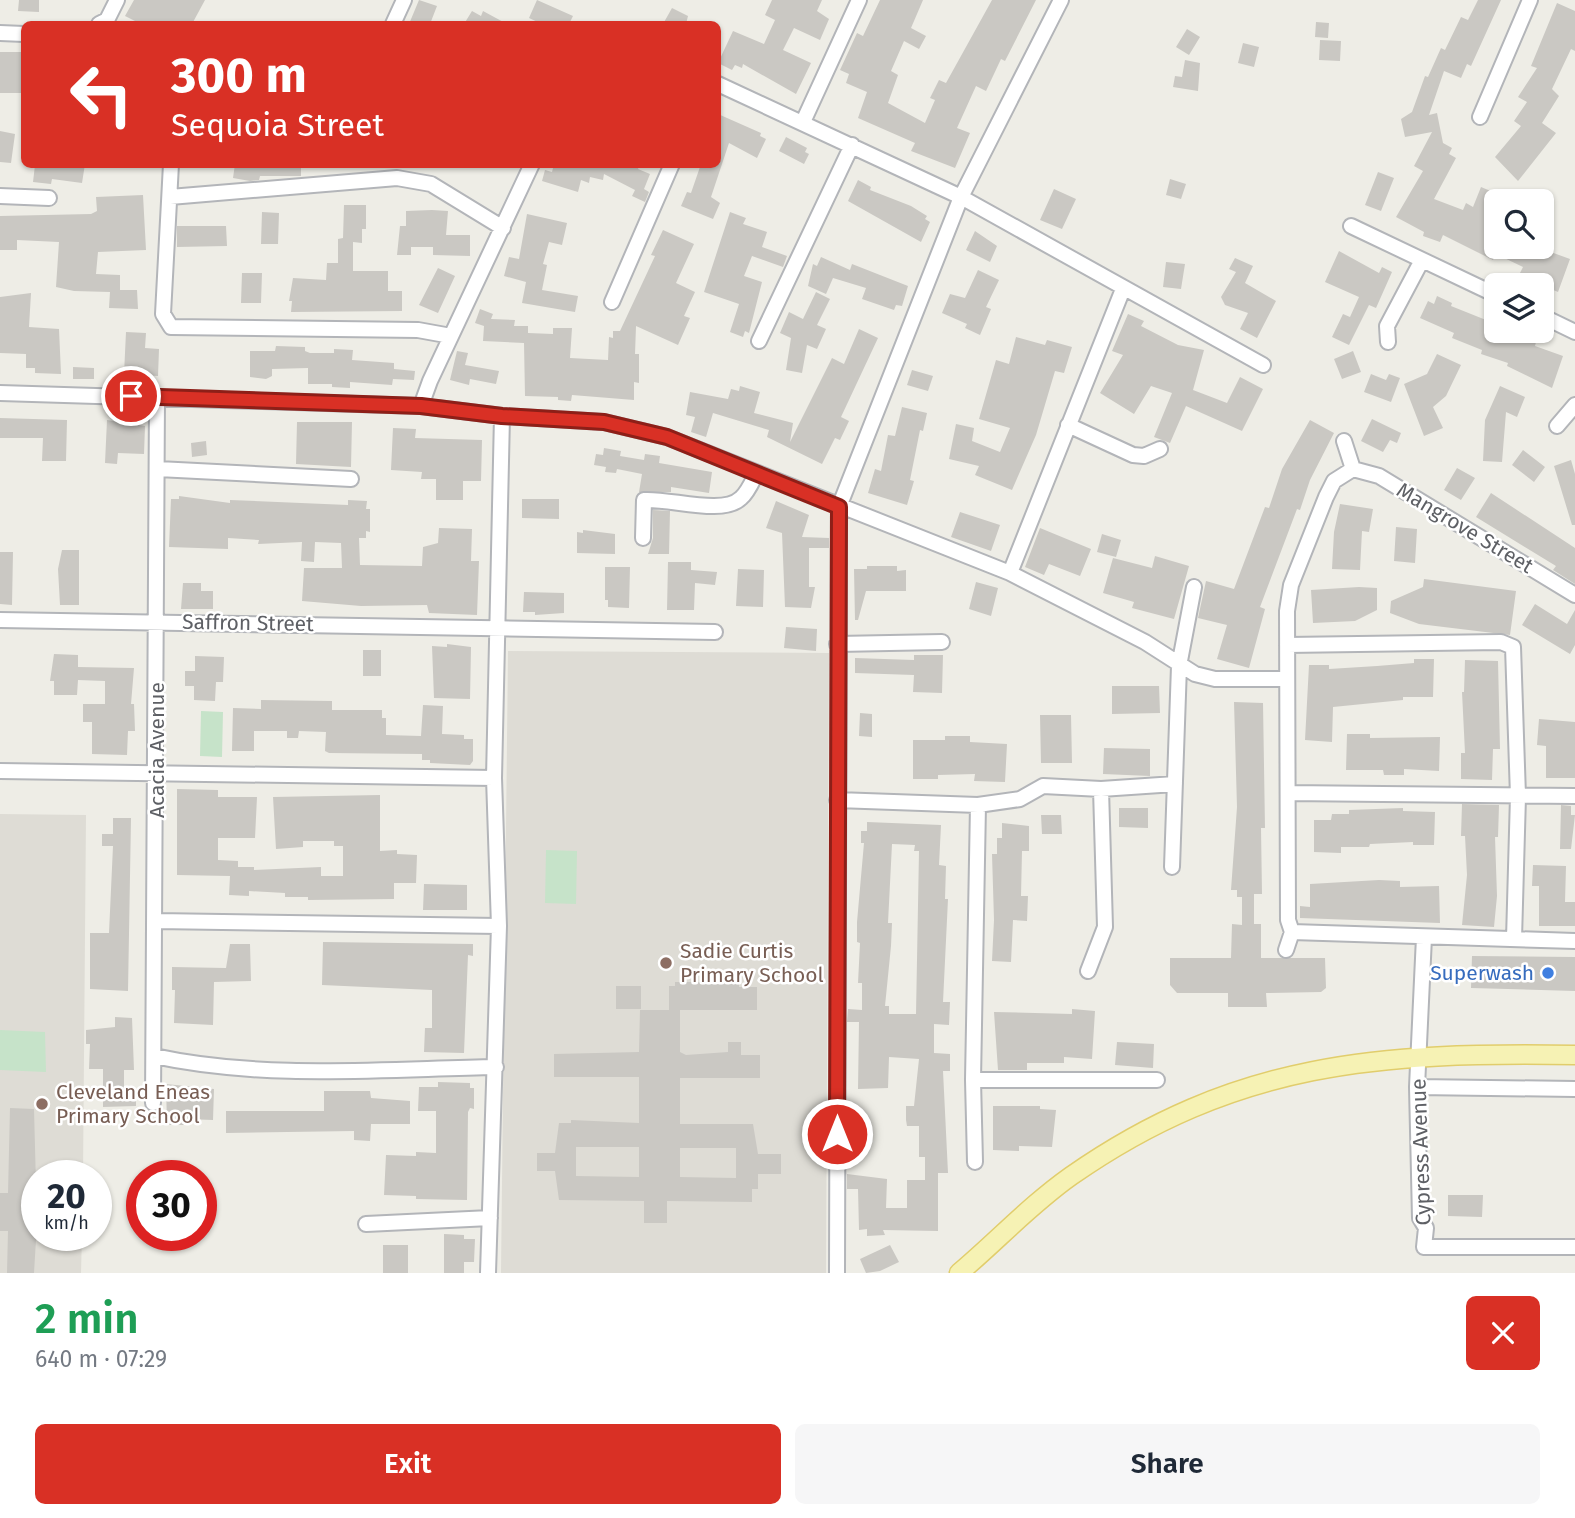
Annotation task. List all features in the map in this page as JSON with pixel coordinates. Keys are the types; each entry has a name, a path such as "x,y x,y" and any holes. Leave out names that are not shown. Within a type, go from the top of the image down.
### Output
{"main road":[{"path":"959,1273 1037,1202 1070,1177 1104,1154 1202,1103 1259,1083 1327,1066 1419,1056 1575,1055"}],"street":[{"path":"108,21 117,0"},
{"path":"394,21 404,0"},
{"path":"803,122 859,0"},
{"path":"837,1273 839,507 961,197 1061,0"},
{"path":"1480,117 1530,0"},
{"path":"0,33 21,34"},
{"path":"721,85 961,197 1263,365"},
{"path":"760,341 852,145"},
{"path":"172,168 163,314 172,327 418,330 451,336"},
{"path":"421,406 530,168"},
{"path":"612,302 670,168"},
{"path":"170,197 397,178 431,184 503,228"},
{"path":"0,196 49,198"},
{"path":"1351,226 1484,289"},
{"path":"1388,342 1387,326 1422,260"},
{"path":"1010,573 1123,289"},
{"path":"1554,322 1575,332"},
{"path":"0,393 421,406 502,416 604,422 667,437 1010,573 1145,642 1195,674 1215,678 1287,679"},
{"name":"Acacia Avenue","path":"153,1103 158,621 157,397"},
{"path":"1557,426 1575,405"},
{"path":"488,1273 499,926 494,778 502,416"},
{"path":"1068,425 1133,455 1144,456 1160,449"},
{"path":"1286,950 1292,932 1288,920 1287,679 1291,585 1314,523 1334,481 1353,469 1344,441"},
{"path":"158,469 351,479"},
{"name":"Mangrove Street","path":"1353,469 1379,476 1575,595"},
{"path":"643,538 644,500 715,506 734,504 743,497 756,474"},
{"path":"1171,867 1179,666 1194,587"},
{"name":"Saffron Street","path":"0,620 715,632"},
{"path":"837,644 942,642"},
{"path":"1287,645 1510,644 1515,652 1518,796 1514,939"},
{"path":"0,771 494,778"},
{"path":"837,800 978,805 1020,799 1044,786 1101,789 1175,784"},
{"path":"1088,971 1105,927 1101,789"},
{"path":"1288,793 1575,796"},
{"path":"975,1162 973,1080 978,805"},
{"path":"156,921 499,926"},
{"path":"1292,932 1575,941"},
{"name":"Cypress Avenue","path":"1424,937 1417,1087 1420,1218 1426,1228 1424,1247 1575,1247"},
{"path":"154,1056 189,1064 287,1070 496,1067"},
{"path":"973,1080 1157,1080"},
{"path":"1417,1087 1575,1089"},
{"path":"366,1224 490,1218"}],"shaded area":[{"name":"Sadie Curtis Primary School","path":"508,651 829,653 826,1273 501,1273"},
{"name":"Cleveland Eneas Primary School","path":"0,814 86,815 83,1160 21,1160 21,1251 82,1251 81,1273 0,1273"}],"green space":[{"path":"201,711 223,712 222,757 200,756"},
{"path":"546,850 577,851 576,904 545,903"},
{"path":"0,1030 45,1032 46,1072 0,1070"}],"building":[{"path":"19,0 39,0 39,12 18,11"},
{"path":"134,0 205,0 194,21 135,21 125,16"},
{"path":"419,0 437,6 431,21 410,21"},
{"path":"537,0 573,16 570,21 536,21 529,18"},
{"path":"772,0 822,0 817,11 829,19 820,40 794,28 783,50 811,63 796,94 743,64 742,68 735,65 732,70 721,64 721,57 733,31 764,44 775,20 765,15"},
{"path":"880,0 923,0 911,28 926,36 919,49 904,41 891,71 898,75 888,103 925,123 935,100 930,98 939,80 946,83 992,0 1036,0 1005,61 1001,59 986,91 976,86 957,128 970,133 955,168 911,151 915,143 858,118 867,92 846,83 849,74 840,70 857,33 863,36"},
{"path":"1478,0 1501,0 1471,66 1467,64 1461,78 1444,71 1429,115 1437,113 1443,143 1452,148 1449,154 1456,158 1434,199 1463,210 1466,203 1473,207 1481,187 1486,189 1484,256 1443,235 1440,242 1423,236 1424,232 1396,217 1423,171 1414,166 1432,132 1405,137 1401,119 1412,112 1425,76 1428,77 1441,48 1445,50 1461,17 1468,20"},
{"path":"1557,3 1575,11 1575,51 1571,49 1552,89 1559,96 1542,123 1556,133 1518,181 1495,157 1521,126 1514,121 1527,102 1518,97 1537,68 1531,66"},
{"path":"672,8 688,16 687,21 665,21"},
{"path":"472,11 481,16 483,11 501,21 466,21"},
{"path":"1316,22 1329,23 1328,38 1315,37"},
{"path":"1187,29 1200,37 1189,55 1176,47"},
{"path":"1320,40 1341,41 1340,61 1319,60"},
{"path":"1243,43 1259,47 1254,67 1238,63"},
{"path":"0,52 21,52 21,93 0,93"},
{"path":"1185,60 1200,63 1198,91 1173,87 1175,76 1182,77"},
{"path":"721,115 761,133 760,136 766,139 757,158 729,143 721,167"},
{"path":"0,131 15,134 11,163 0,162"},
{"path":"786,137 807,148 805,152 809,154 804,164 779,151"},
{"path":"35,168 84,168 82,183 52,179 51,184 33,182"},
{"path":"234,168 301,168 301,176 260,176 259,180 250,181 233,178"},
{"path":"553,168 638,168 650,174 644,189 649,192 645,202 632,196 635,190 604,174 603,180 590,177 589,183 581,180 578,192 542,181 545,170 552,172"},
{"path":"700,168 721,168 711,197 720,203 713,219 681,206 687,192 691,193"},
{"path":"1378,172 1394,178 1381,211 1365,205"},
{"path":"1170,179 1186,184 1181,199 1166,195"},
{"path":"858,180 871,187 870,190 911,206 927,216 925,219 930,222 921,242 848,201"},
{"path":"1054,189 1076,199 1062,229 1040,220"},
{"path":"143,195 146,250 98,252 96,274 120,275 120,290 137,290 138,309 109,308 110,292 74,291 56,287 59,242 17,240 17,250 0,250 0,216 91,214 97,211 96,197"},
{"path":"344,205 366,205 366,229 362,229 362,243 353,242 353,271 388,271 388,291 402,291 402,311 291,312 292,301 289,301 293,278 326,280 327,263 338,263 338,239 343,238"},
{"path":"406,211 448,211 446,235 470,235 470,256 433,255 433,247 411,247 411,255 397,255 400,226 406,226"},
{"path":"262,212 279,213 278,244 261,244"},
{"path":"730,212 746,218 743,224 767,232 762,247 787,256 783,267 752,256 744,276 762,282 749,333 745,331 743,337 730,332 739,304 704,292"},
{"path":"527,214 567,223 562,245 549,242 543,264 547,265 542,290 578,296 575,312 522,303 526,282 504,276 509,257 519,259"},
{"path":"177,226 226,226 227,246 177,247"},
{"path":"663,230 694,244 676,283 695,292 684,316 690,318 678,345 636,326 635,354 639,354 639,383 634,382 634,400 572,395 571,401 558,400 558,397 525,396 524,343 483,341 484,326 475,323 480,309 493,314 491,319 515,320 514,326 528,326 528,333 553,334 553,328 572,328 570,358 608,360 609,337 613,338 613,331 620,331 655,256 651,255"},
{"path":"975,231 997,246 990,262 966,250"},
{"path":"1339,251 1379,273 1382,267 1392,272 1376,308 1369,305 1349,345 1332,337 1343,314 1350,317 1359,297 1325,282"},
{"path":"1554,253 1570,259 1558,292 1554,290 1554,273 1520,273 1523,267 1506,259 1554,259"},
{"path":"821,257 850,270 852,264 908,286 902,306 896,305 894,310 862,299 866,288 833,278 826,294 808,286 813,264 817,266"},
{"path":"1235,258 1253,266 1245,283 1276,301 1257,338 1240,329 1248,313 1225,305 1221,297 1236,272 1229,269"},
{"path":"1166,262 1185,264 1181,289 1163,287"},
{"path":"438,268 455,276 438,313 419,305"},
{"path":"978,270 999,280 986,307 991,309 980,335 965,328 967,324 942,313 950,294 965,298"},
{"path":"242,273 262,273 261,303 241,303"},
{"path":"816,292 830,299 817,325 826,329 817,349 807,345 802,373 786,370 791,338 780,333 789,312 803,319"},
{"path":"31,293 29,327 59,329 61,374 35,373 35,368 26,368 26,354 0,353 0,297"},
{"path":"1437,296 1452,303 1451,306 1484,319 1484,343 1536,343 1535,346 1563,356 1552,388 1507,366 1508,363 1481,354 1482,350 1452,338 1454,333 1420,318 1428,301 1434,304"},
{"path":"1128,314 1144,321 1141,326 1178,345 1204,350 1193,390 1227,403 1240,377 1263,389 1242,431 1186,406 1170,443 1154,437 1172,393 1151,386 1134,414 1100,393 1123,355 1112,351"},
{"path":"859,329 878,338 841,417 849,421 840,440 835,438 822,464 767,437 769,430 713,413 706,437 691,432 695,417 686,415 690,392 728,399 731,389 739,391 740,386 760,392 754,413 793,423 790,442 832,358 844,364"},
{"path":"126,332 146,333 145,348 159,349 158,376 124,374"},
{"path":"1016,337 1045,345 1047,340 1072,347 1064,373 1055,371 1036,435 1012,490 975,475 979,466 949,459 956,424 974,428 972,441 1000,452 1010,428 979,419 996,360 1009,364"},
{"path":"276,346 305,347 305,351 310,353 334,353 334,349 353,350 352,360 394,363 394,369 415,371 414,380 393,379 392,385 350,382 350,388 332,387 332,384 308,384 308,368 272,369 272,376 266,379 250,377 250,351 275,351"},
{"path":"457,351 468,353 465,365 499,371 496,384 470,379 469,385 450,380"},
{"path":"1353,351 1361,372 1342,379 1334,359"},
{"path":"1437,354 1461,365 1446,396 1433,407 1443,428 1424,436 1404,384 1427,374"},
{"path":"73,367 94,368 94,379 73,379"},
{"path":"912,370 933,376 928,391 907,385"},
{"path":"1371,374 1386,380 1389,374 1400,378 1391,402 1364,392"},
{"path":"1500,386 1525,397 1517,417 1506,412 1502,462 1483,461 1485,420"},
{"path":"902,407 927,413 923,431 920,430 910,480 914,481 907,505 868,493 875,469 881,471 888,435 895,436"},
{"path":"0,418 67,420 66,461 42,461 43,438 0,438"},
{"path":"1372,419 1401,433 1397,443 1390,440 1383,452 1361,441"},
{"path":"107,420 145,426 144,454 118,453 117,464 105,463"},
{"path":"1310,420 1334,433 1310,480 1300,510 1297,509 1260,607 1265,609 1249,668 1217,659 1227,625 1198,618 1206,581 1234,589 1265,507 1269,508 1282,469"},
{"path":"297,422 352,422 351,467 296,464"},
{"path":"393,428 416,429 415,438 482,440 481,481 463,481 463,500 436,500 436,479 421,479 422,472 391,470"},
{"path":"206,441 207,455 192,457 191,443"},
{"path":"604,448 621,451 620,456 644,460 645,454 660,456 659,463 712,472 709,493 671,487 671,492 639,492 642,474 617,469 616,473 605,472 606,467 594,465 596,454 603,455"},
{"path":"1523,450 1545,467 1534,482 1512,465"},
{"path":"1571,460 1575,474 1575,525 1572,525 1554,466"},
{"path":"1457,468 1475,478 1461,500 1444,490"},
{"path":"1491,493 1575,548 1575,584 1553,570 1556,566 1476,517"},
{"path":"179,496 230,503 230,500 348,505 348,500 367,501 366,509 370,509 370,532 366,531 366,538 359,538 360,565 422,566 423,547 438,543 439,528 472,529 471,561 479,561 477,615 429,613 427,605 361,606 302,601 304,568 342,568 341,543 315,542 314,562 301,561 302,542 258,544 259,540 228,538 228,549 169,547 171,499 179,499"},
{"path":"522,499 559,499 559,519 522,518"},
{"path":"776,501 809,515 802,537 829,538 829,548 809,548 809,587 815,587 811,608 785,607 782,533 766,528"},
{"path":"1340,504 1373,509 1369,532 1362,531 1360,570 1332,569 1334,532"},
{"path":"653,510 670,511 669,554 648,554 653,538"},
{"path":"960,512 1000,525 991,551 951,537"},
{"path":"1396,527 1417,529 1415,563 1394,561"},
{"path":"1040,528 1091,549 1080,576 1049,564 1044,575 1025,567"},
{"path":"583,530 615,534 615,554 577,553 577,532 583,533"},
{"path":"1102,534 1121,540 1116,557 1097,552"},
{"path":"62,550 79,550 79,605 60,605 58,569"},
{"path":"0,552 13,552 12,605 0,604"},
{"path":"1155,556 1189,566 1174,619 1132,608 1134,602 1103,593 1113,558 1152,568"},
{"path":"668,562 691,562 691,570 717,572 715,585 695,583 694,610 667,610"},
{"path":"867,566 897,566 897,571 906,570 906,591 866,591 858,620 855,620 854,569 867,569"},
{"path":"605,567 630,567 629,608 608,607 608,600 605,600"},
{"path":"738,569 764,570 763,607 736,606"},
{"path":"1424,579 1516,591 1510,635 1419,624 1390,613 1391,601 1423,587"},
{"path":"976,582 998,588 991,616 969,609"},
{"path":"183,583 201,583 201,591 213,591 213,609 181,609"},
{"path":"1377,588 1377,610 1355,621 1313,623 1311,590"},
{"path":"524,592 564,593 564,613 535,615 535,612 523,612"},
{"path":"1535,604 1567,624 1575,610 1575,645 1570,654 1522,625"},
{"path":"786,627 817,629 816,651 784,648"},
{"path":"447,644 471,647 470,699 434,698 432,646 447,647"},
{"path":"363,650 381,650 381,676 363,676"},
{"path":"54,654 78,655 78,667 134,668 131,704 134,704 135,731 128,731 127,755 92,754 92,722 83,722 83,704 105,704 105,681 78,680 77,695 54,695 54,681 50,681"},
{"path":"914,655 943,655 942,693 913,692 914,675 855,673 855,658 914,660"},
{"path":"195,656 224,657 223,682 216,682 215,701 194,700 194,686 185,686 185,671 195,671"},
{"path":"1414,659 1434,659 1433,697 1403,697 1403,700 1333,707 1332,742 1305,740 1309,665 1329,665 1329,669 1414,663"},
{"path":"1465,660 1498,661 1500,749 1493,749 1492,780 1461,779 1461,753 1465,753 1462,692"},
{"path":"1112,686 1159,686 1160,713 1112,714"},
{"path":"261,700 332,701 332,710 382,710 382,718 386,718 386,735 421,736 423,705 443,706 442,734 464,735 464,739 473,739 473,761 470,765 430,763 430,760 422,760 422,754 329,753 325,751 326,732 299,731 298,738 287,738 287,731 254,731 254,751 232,751 233,708 261,709"},
{"path":"1234,702 1263,703 1265,828 1261,828 1262,894 1254,894 1254,924 1261,924 1261,958 1325,958 1326,988 1321,992 1266,993 1267,1007 1228,1007 1228,993 1177,993 1170,985 1170,958 1231,958 1232,924 1242,925 1242,897 1237,897 1237,890 1231,890 1237,807"},
{"path":"860,713 872,714 872,737 859,736"},
{"path":"1040,715 1071,715 1072,763 1041,763"},
{"path":"1539,719 1575,722 1575,778 1546,778 1546,746 1537,745"},
{"path":"1347,734 1370,734 1370,738 1440,737 1439,771 1404,769 1404,775 1384,775 1383,770 1346,770"},
{"path":"945,736 970,736 970,742 1007,744 1005,782 974,781 975,774 913,779 913,740 945,740"},
{"path":"1104,748 1150,749 1150,776 1103,774"},
{"path":"177,789 218,790 218,797 257,797 255,838 218,838 218,860 238,861 238,867 254,867 254,870 321,867 321,876 343,876 343,846 334,846 334,841 303,841 303,847 276,849 273,797 380,795 380,851 397,850 397,854 417,855 416,883 394,883 394,899 308,900 308,897 285,897 285,893 249,891 249,896 229,895 230,876 177,875"},
{"path":"1462,804 1499,805 1498,837 1495,837 1497,896 1494,927 1462,925 1467,875 1465,836 1461,836"},
{"path":"1561,805 1571,806 1571,815 1575,815 1571,849 1560,849"},
{"path":"1119,808 1148,808 1148,828 1119,827"},
{"path":"1403,808 1403,811 1435,812 1434,845 1413,845 1413,842 1370,844 1369,847 1341,847 1341,853 1314,852 1314,820 1331,820 1332,814 1349,814 1349,810"},
{"path":"1041,815 1061,815 1062,834 1042,834"},
{"path":"113,818 131,818 128,991 90,989 90,933 109,933 113,846 102,846 102,834 113,834"},
{"path":"867,822 941,825 939,865 946,866 945,899 948,899 943,1002 950,1002 949,1025 934,1024 934,1053 950,1054 950,1071 943,1071 948,1173 938,1173 938,1231 883,1230 885,1235 867,1236 867,1229 859,1230 858,1189 847,1189 847,1174 887,1179 886,1208 907,1208 907,1180 925,1180 925,1157 919,1157 919,1126 907,1126 906,1120 906,1106 914,1106 919,1059 889,1057 888,1088 858,1089 859,1022 847,1022 848,1009 862,1010 862,983 858,983 860,943 857,942 857,922 864,843 861,843 861,831 867,831","holes":["892,844 915,845 914,851 919,851 916,1014 889,1014 889,1006 885,1006 892,923 888,923"]},
{"path":"1002,823 1029,826 1029,851 1022,851 1021,896 1028,896 1027,921 1013,920 1011,962 992,961 992,854 997,854 997,838 1002,838"},
{"path":"1533,865 1566,866 1565,902 1575,902 1575,926 1539,926 1539,886 1532,886"},
{"path":"1400,881 1400,887 1439,886 1440,923 1300,918 1300,906 1310,907 1310,884"},
{"path":"424,884 467,885 467,910 423,910"},
{"path":"323,942 473,944 473,956 468,955 464,1053 424,1052 425,1028 432,1028 432,990 322,985"},
{"path":"230,944 250,944 251,981 214,982 213,1025 174,1023 175,990 172,990 172,967 226,968"},
{"path":"1472,956 1575,957 1575,991 1471,988"},
{"path":"726,975 739,975 739,987 757,987 757,1010 680,1010 680,1052 686,1055 728,1052 728,1042 741,1042 741,1055 760,1055 760,1078 680,1078 680,1124 753,1124 758,1154 781,1154 781,1174 758,1174 758,1189 752,1189 752,1202 667,1201 667,1223 644,1223 644,1201 559,1200 555,1171 537,1171 537,1153 555,1153 559,1123 571,1123 571,1120 639,1123 639,1077 554,1077 554,1054 639,1052 640,1010 669,1010 669,986 675,986 675,982 726,982","holes":["576,1147 639,1147 639,1177 576,1176","680,1148 736,1148 736,1178 680,1177"]},
{"path":"616,986 641,986 641,1009 616,1009"},
{"path":"1072,1009 1095,1011 1092,1059 1064,1057 1064,1063 1027,1063 1027,1070 998,1070 994,1012 1072,1014"},
{"path":"115,1017 132,1018 134,1070 124,1070 124,1092 136,1092 136,1106 103,1107 103,1069 89,1069 90,1044 86,1044 86,1030 115,1027"},
{"path":"1117,1042 1154,1044 1153,1068 1115,1065"},
{"path":"438,1082 470,1083 470,1088 474,1088 474,1109 470,1108 468,1112 467,1200 384,1195 386,1155 416,1156 416,1152 436,1153 436,1111 418,1111 419,1087 438,1087"},
{"path":"166,1084 214,1089 213,1120 186,1119 186,1125 167,1125"},
{"path":"324,1091 370,1091 371,1098 410,1101 410,1124 371,1124 370,1141 354,1140 354,1131 226,1133 226,1111 324,1111"},
{"path":"993,1106 1040,1106 1040,1109 1056,1110 1052,1147 1019,1146 1019,1151 993,1150"},
{"path":"10,1108 34,1109 35,1160 21,1160 21,1251 35,1251 34,1273 7,1273 8,1231 0,1231 0,1193 8,1193"},
{"path":"1448,1195 1483,1195 1482,1217 1448,1216"},
{"path":"444,1234 464,1235 464,1239 475,1239 474,1262 464,1262 464,1273 444,1273"},
{"path":"383,1245 408,1245 408,1273 383,1273"},
{"path":"890,1245 899,1262 880,1271 866,1273 860,1259"}],"place":[{"name":"Sadie Curtis Primary School","path":"666,963"},
{"name":"Superwash","path":"1548,973"},
{"name":"Cleveland Eneas Primary School","path":"42,1104"}],"route":[{"path":"131,396 421,406 502,416 604,422 667,437 839,507 837,1134"}]}
